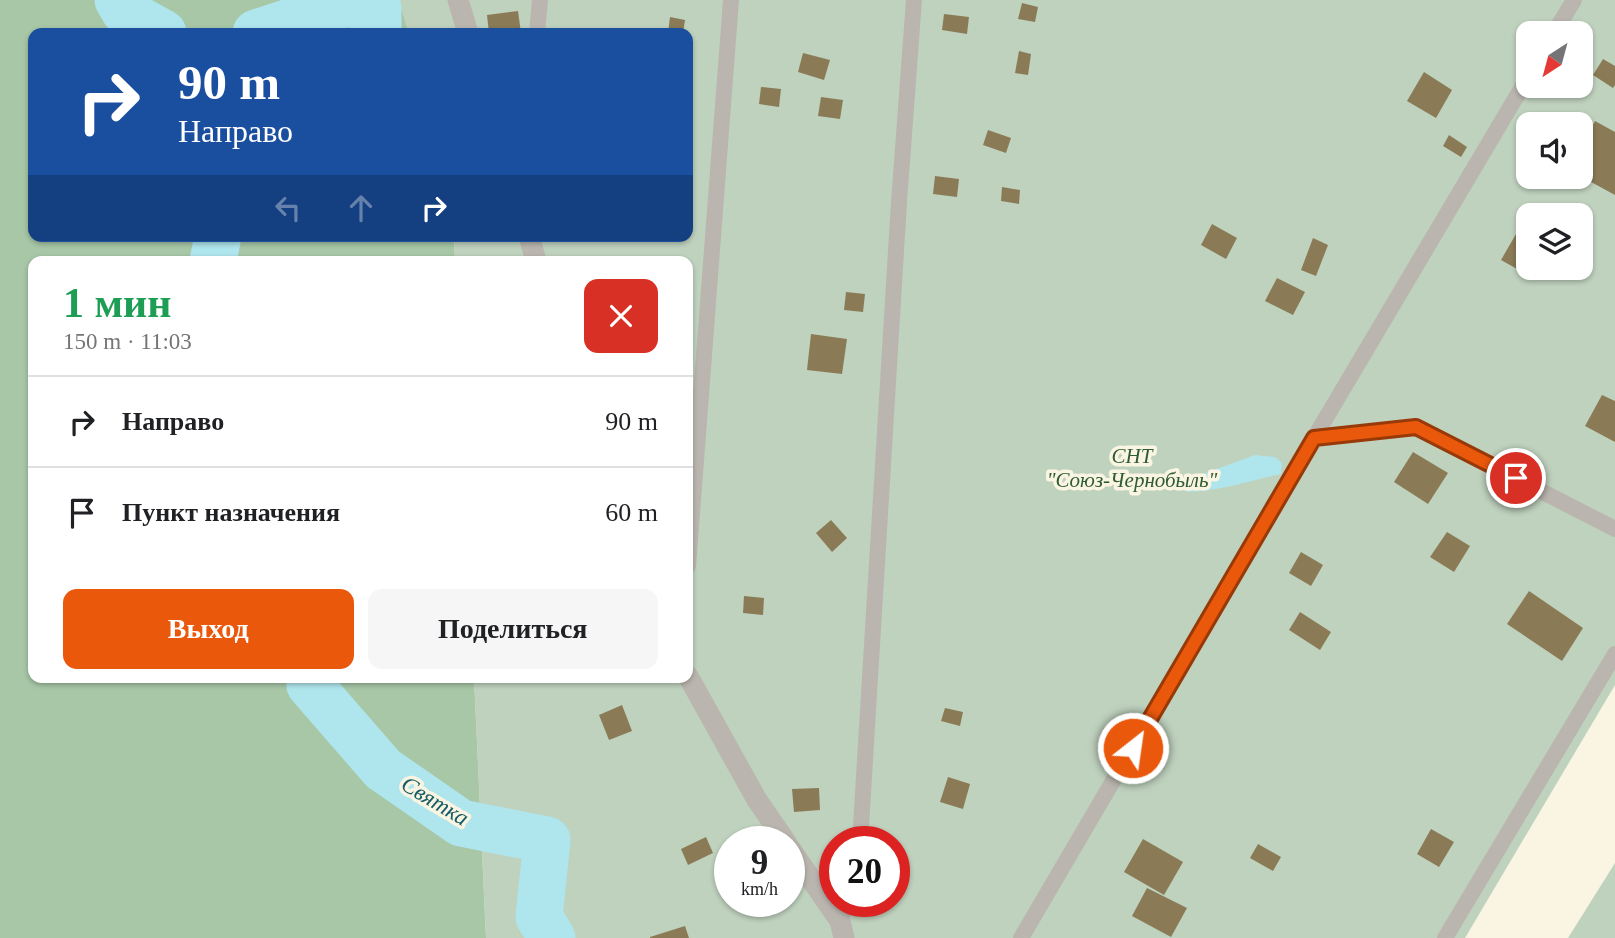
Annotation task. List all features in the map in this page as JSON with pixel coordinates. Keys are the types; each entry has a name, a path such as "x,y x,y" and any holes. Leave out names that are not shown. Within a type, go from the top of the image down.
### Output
{"street":[{"path":"458,0 466,28"},
{"path":"692,683 757,800 775,826"},
{"path":"805,868 844,920"}],"lane":[{"path":"537,28 540,0"},
{"path":"693,500 731,0"},
{"path":"861,826 914,0"},
{"path":"1561,21 1574,0"},
{"path":"1021,938 1516,97"},
{"path":"1314,438 1416,427 1615,529"},
{"path":"1445,938 1615,654"}],"green space":[{"path":"0,0 399,0 407,28 28,28 28,242 454,242 455,256 28,256 28,683 474,683 486,938 0,938"},
{"name":"СНТ \"Союз-Чернобыль\"","path":"399,0 1615,0 1615,685 1465,938 486,938 474,683 693,683 693,256 455,256 454,242 693,242 693,28 407,28"},
{"path":"1615,863 1615,938 1568,938"}],"water":[{"path":"1255,455 1275,457 1282,463 1281,474 1200,491 1188,492 1183,486 1185,479"}],"building":[{"path":"1022,3 1038,7 1035,22 1018,19"},
{"path":"518,11 520,28 488,28 487,15"},
{"path":"944,14 969,17 967,34 942,30"},
{"path":"670,17 685,20 684,28 669,28"},
{"path":"1019,51 1031,54 1028,75 1015,73"},
{"path":"803,53 830,60 824,80 798,72"},
{"path":"1603,59 1615,66 1615,85 1613,88 1593,75"},
{"path":"1424,72 1452,90 1436,118 1407,101"},
{"path":"761,87 781,89 779,107 759,104"},
{"path":"821,97 843,100 840,119 818,116"},
{"path":"1595,121 1615,132 1615,195 1593,183"},
{"path":"988,130 1011,138 1006,153 983,145"},
{"path":"1449,135 1467,147 1461,157 1443,146"},
{"path":"935,176 959,179 957,197 933,194"},
{"path":"1002,187 1020,190 1019,204 1001,201"},
{"path":"1212,224 1237,238 1226,259 1201,245"},
{"path":"1516,234 1516,268 1501,260"},
{"path":"1313,238 1328,245 1316,276 1301,270"},
{"path":"1277,278 1305,292 1293,315 1265,301"},
{"path":"846,292 865,294 863,312 844,310"},
{"path":"811,334 847,339 842,374 807,370"},
{"path":"1602,395 1615,401 1615,442 1585,426"},
{"path":"1413,452 1448,473 1428,504 1394,482"},
{"path":"831,520 847,538 832,552 816,533"},
{"path":"1447,532 1470,546 1454,572 1430,557"},
{"path":"1301,552 1323,565 1311,586 1289,573"},
{"path":"1529,591 1583,628 1562,661 1507,624"},
{"path":"744,596 764,598 763,615 743,613"},
{"path":"1300,612 1331,632 1320,650 1289,630"},
{"path":"622,705 632,731 609,740 599,715"},
{"path":"945,708 963,712 960,726 941,721"},
{"path":"948,777 970,784 963,809 940,802"},
{"path":"819,788 820,810 794,812 792,789"},
{"path":"1431,829 1454,842 1439,867 1417,854"},
{"path":"706,837 713,853 688,865 681,849"},
{"path":"1143,839 1183,862 1164,895 1124,872"},
{"path":"1258,844 1281,857 1273,871 1250,858"},
{"path":"1147,888 1187,908 1171,937 1132,916"},
{"path":"685,926 689,938 650,938 650,937"}],"waterway":[{"name":"Святка","path":"118,0 125,12 154,28"},
{"name":"Святка","path":"271,28 357,0"},
{"name":"Святка","path":"362,0 378,8 378,28"},
{"name":"Святка","path":"214,256 217,242"},
{"name":"Святка","path":"310,683 383,769 461,823 547,840 539,917 552,938"}],"route":[{"path":"1133,748 1314,438 1416,427 1516,478"}]}
